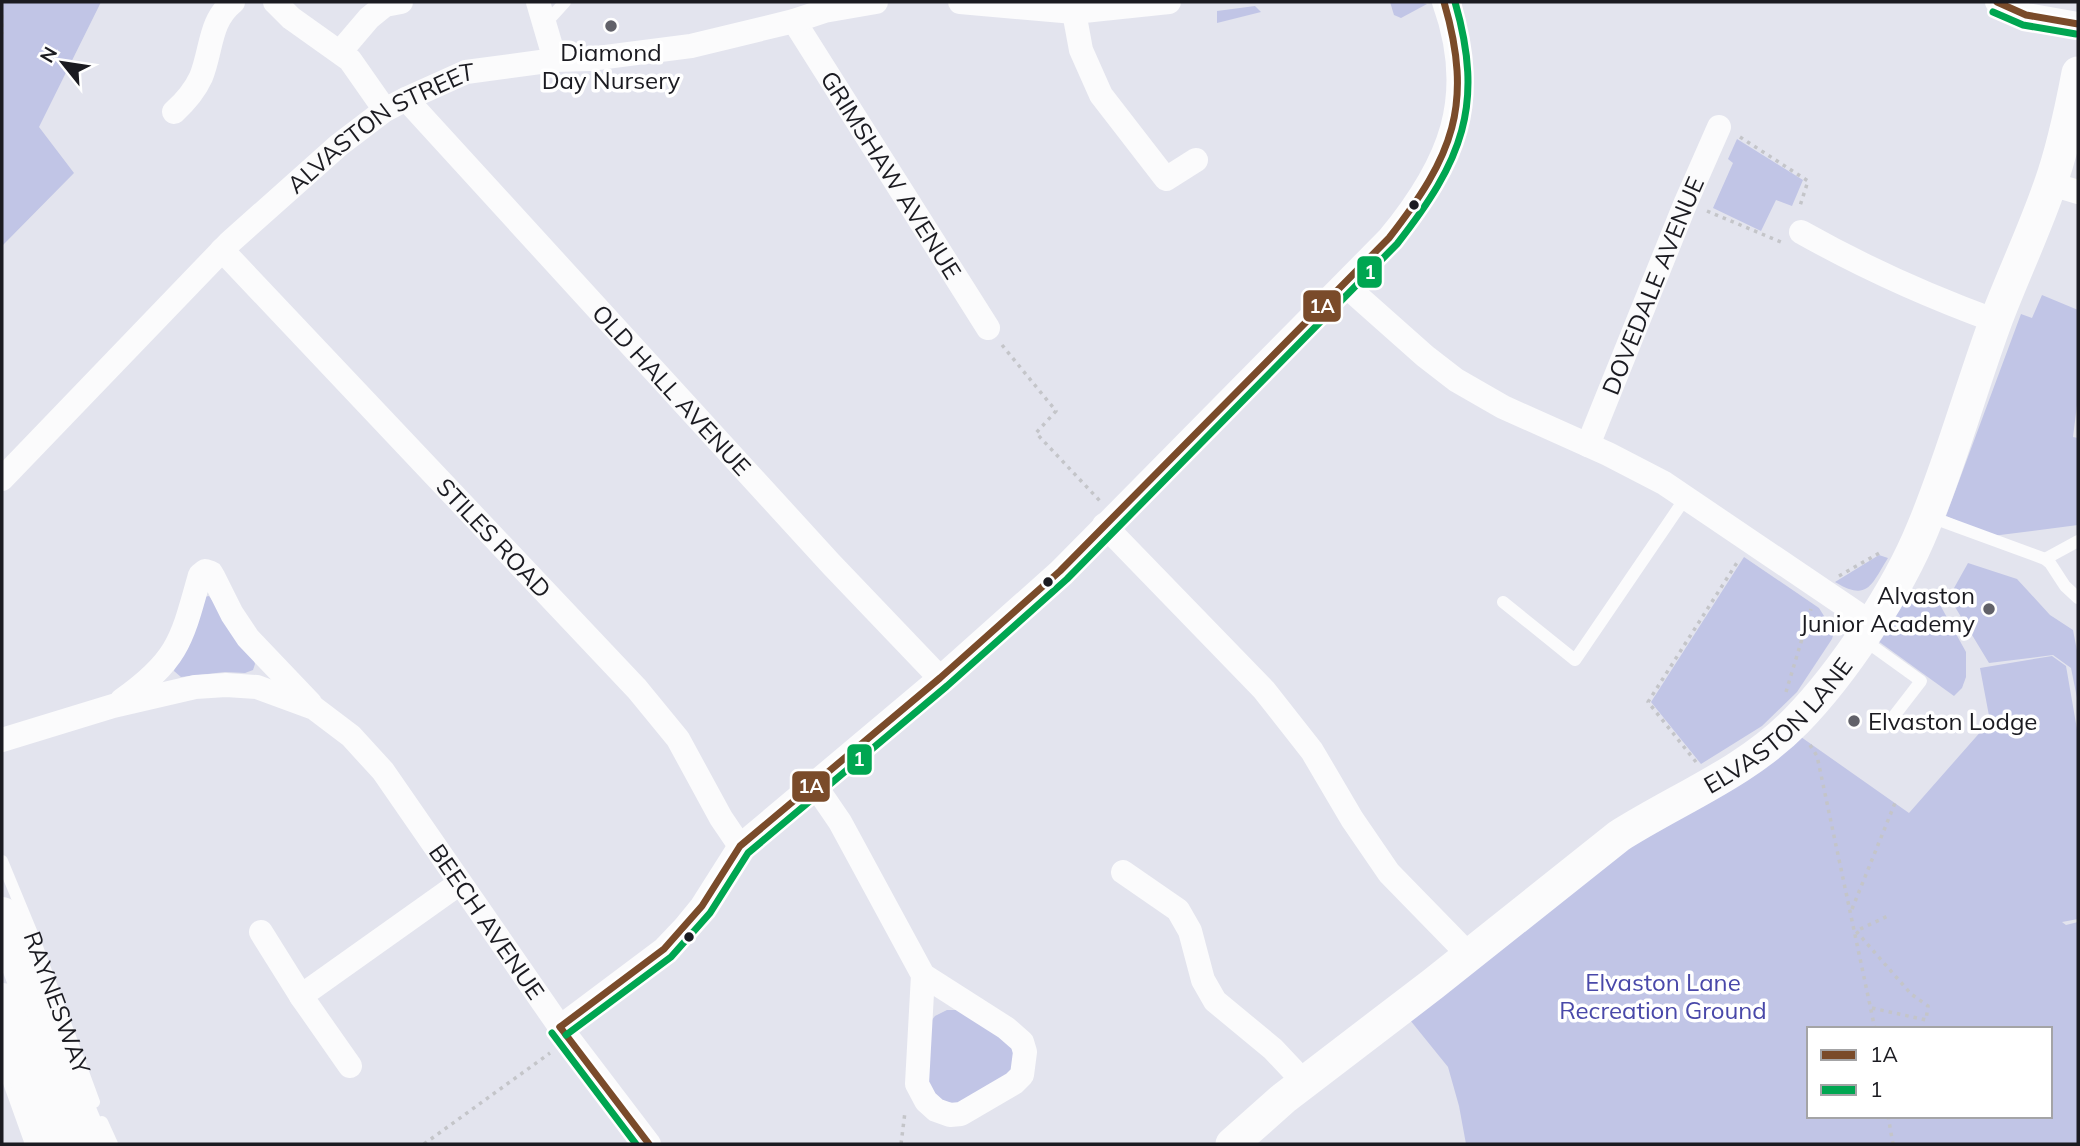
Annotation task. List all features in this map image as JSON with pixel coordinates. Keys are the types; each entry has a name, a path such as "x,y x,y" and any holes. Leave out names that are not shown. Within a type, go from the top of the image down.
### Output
{"highway":[{"name":"RAYNESWAY","path":"2,916 91,1144"},
{"path":"2,1002 56,1144"}],"street":[{"path":"174,112 186,100 200,78 216,21 233,2"},
{"name":"OLD HALL AVENUE","path":"275,2 300,24 340,52 396,104 940,678"},
{"path":"340,52 369,18 385,5 401,2"},
{"name":"ALVASTON STREET","path":"2,479 222,250 297,180 339,145 396,104 466,72 691,46 824,11 876,2"},
{"path":"960,2 1074,12 1169,2"},
{"path":"565,1033 664,949 684,928 702,906 740,846 940,678 1060,571 1389,238 1417,204 1434,176 1454,122 1459,80 1455,44 1444,2"},
{"path":"1997,2 2026,15 2078,24"},
{"path":"1074,12 1081,50 1101,96 1166,179 1196,160"},
{"path":"541,13 555,60"},
{"name":"GRIMSHAW AVENUE","path":"794,21 988,328"},
{"name":"ELVASTON LANE","path":"1232,1144 1251,1125 1619,836 1725,777 1759,753 1793,723 1819,694 1866,631 1909,559 1927,516 1996,321 2065,188 2071,112 2078,73"},
{"name":"DOVEDALE AVENUE","path":"1588,445 1719,127"},
{"path":"1801,232 1963,309 1996,321"},
{"name":"STILES ROAD","path":"222,250 637,689 678,739 721,818 740,846"},
{"path":"1345,285 1425,356 1480,396 1640,470 1686,497 1751,541 1866,631"},
{"path":"1109,520 1272,699 1312,751 1357,828 1389,873 1469,955"},
{"name":"BEECH AVENUE","path":"113,706 159,672 170,658 180,642 200,575 205,571 211,573 248,638 314,708 351,736 383,771 565,1033 649,1144"},
{"name":"BEECH AVENUE","path":"2,740 113,706 195,687 257,687 314,708"},
{"path":"814,784 840,821 923,975 1015,1034 1022,1042 1025,1052 1022,1075 1014,1083 961,1114 950,1115 936,1110 926,1101 917,1084 923,975"},
{"path":"1124,872 1178,910 1190,931 1203,980 1214,1001 1273,1049 1305,1083"},
{"path":"301,996 460,883"},
{"path":"261,932 350,1066"}],"lane":[{"path":"541,13 565,2"},
{"path":"1503,602 1575,660 1686,497"},
{"path":"1927,516 2045,559 2065,586 2078,598"},
{"path":"2045,559 2078,541"},
{"path":"1866,631 1921,681 1894,716"},
{"name":"RAYNESWAY","path":"2,861 112,1144"},
{"path":"2,1063 31,1144"}],"path":[{"path":"2,15 2,34"},
{"path":"1686,202 1780,242 1801,232 1798,206 1808,181 1737,135 1719,127"},
{"path":"988,328 1056,411 1036,433 1109,520"},
{"path":"1702,769 1648,702 1751,541"},
{"path":"1793,723 1817,756 1875,1027"},
{"path":"1851,911 1895,803"},
{"path":"1856,931 1890,915"},
{"path":"1856,931 1912,994 1928,1006 1926,1020 1872,1009"},
{"path":"424,1144 565,1033"},
{"path":"1888,1118 1893,1144"}],"green space":[{"path":"2,2 101,2 39,127 74,173 2,246"},
{"path":"1390,2 1427,4 1401,18 1394,15"},
{"path":"1255,6 1261,12 1217,23 1217,11"},
{"path":"1737,139 1803,180 1792,206 1776,200 1761,231 1713,208 1733,163 1728,159"},
{"path":"2042,295 2078,310 2078,397 2073,437 2078,438 2078,525 1992,536 1946,516 2021,314 2032,318"},
{"path":"1879,555 1888,558 1868,588 1855,590 1835,582"},
{"path":"1744,557 1819,608 1834,632 1797,692 1762,726 1701,764 1651,702"},
{"path":"1968,563 2017,579 2050,615 2073,630 2078,656 2078,703 2071,668 2053,655 1989,663 1949,597"},
{"path":"1913,588 1939,603 1966,652 1966,677 1962,688 1954,696 1878,641"},
{"path":"209,596 253,657 253,670 245,673 225,672 181,677 174,671 203,597"},
{"name":"Elvaston Lane Recreation Ground","path":"2052,656 2066,666 2078,735 2078,919 2062,922 2066,925 2078,922 2078,1144 1466,1144 1448,1067 1410,1020 1556,891 1801,737 1909,813 1990,721 1980,668"},
{"path":"947,1010 960,1010 1007,1040 1017,1058 1010,1074 958,1104 944,1104 929,1092 928,1025 935,1016"}],"transit line":[{"name":"1A","path":"560,1027 664,949 702,906 740,846 940,678 1060,571 1389,238 1429,181 1452,128 1457,100 1457,71 1453,38 1444,2"},
{"name":"1","path":"566,1035 671,957 710,913 748,853 947,686 1067,579 1397,244 1438,186 1462,131 1468,72 1455,2"},
{"name":"1A","path":"1997,2 2026,15 2078,24"},
{"name":"1","path":"1993,12 2023,25 2076,34"},
{"name":"1A","path":"560,1027 649,1144"},
{"name":"1","path":"552,1033 636,1144"}],"place":[{"name":"Diamond Day Nursery","path":"611,26"},
{"name":"Alvaston Junior Academy","path":"1989,609"},
{"name":"Elvaston Lodge","path":"1854,721"}]}
